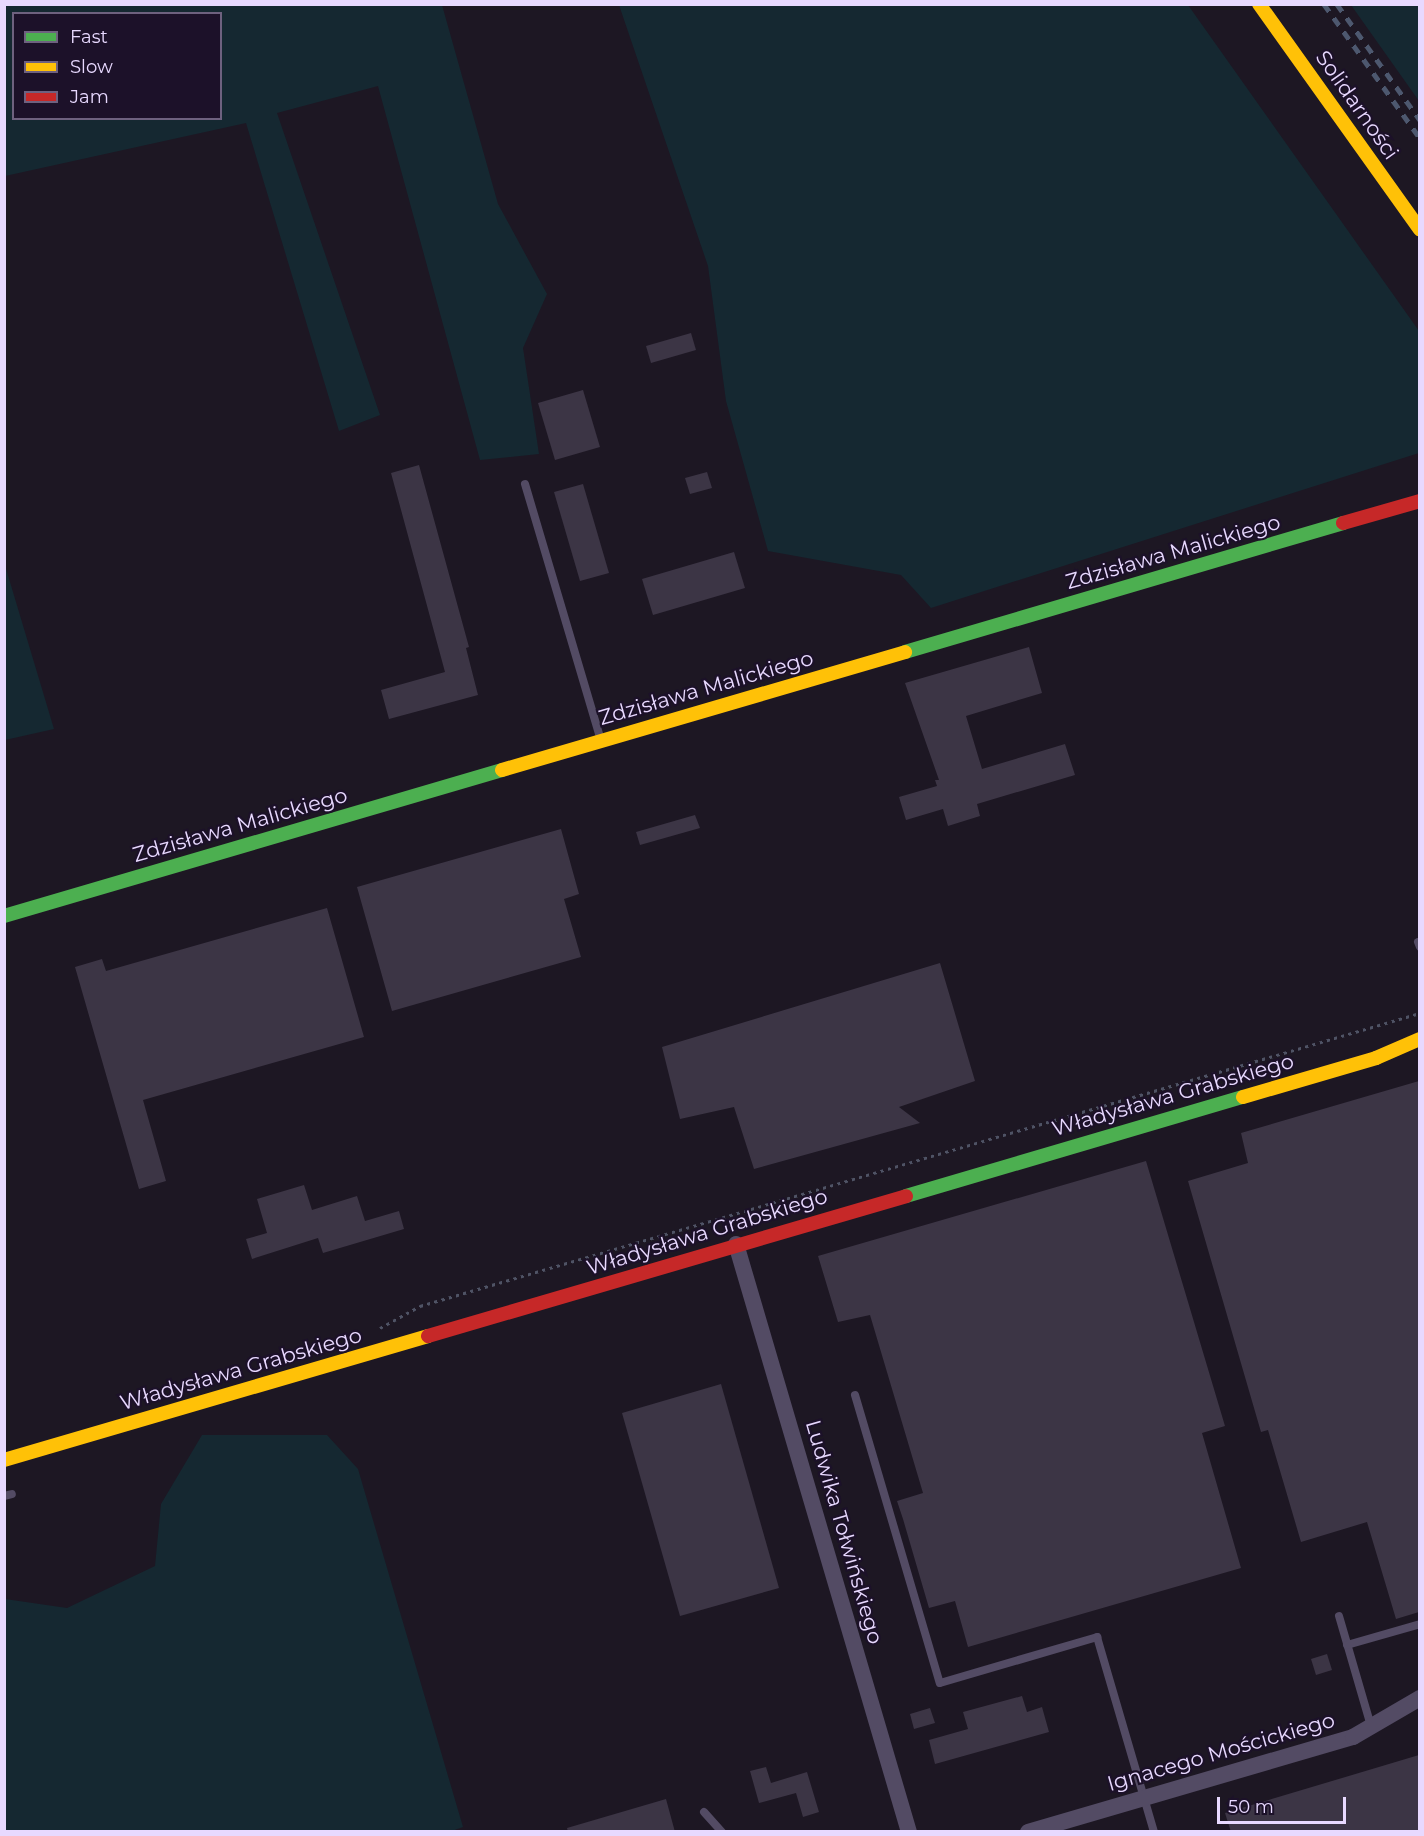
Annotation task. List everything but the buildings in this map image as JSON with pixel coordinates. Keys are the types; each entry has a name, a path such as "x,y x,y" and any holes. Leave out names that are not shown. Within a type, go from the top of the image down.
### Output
{"street":[{"name":"Solidarności","path":"1259,4 1419,230"},
{"name":"Zdzisława Malickiego","path":"4,916 1419,501"},
{"name":"Władysława Grabskiego","path":"4,1460 1365,1061 1419,1039"},
{"name":"Ludwika Tołwińskiego","path":"736,1244 909,1832"},
{"name":"Ignacego Mościckiego","path":"1028,1832 1353,1737 1419,1698"}],"lane":[{"path":"525,483 602,740"},
{"path":"855,1395 940,1683 1096,1637 1154,1832"},
{"path":"1339,1616 1371,1726"},
{"path":"1347,1645 1419,1624"},
{"path":"704,1812 722,1832"}],"path":[{"path":"558,1268 1419,1013"}],"shaded area":[{"path":"4,5 442,5 498,204 547,294 523,348 539,454 480,460 378,86 277,113 380,415 339,431 246,123 5,176"},
{"path":"619,5 1188,5 1419,331 1419,453 931,608 901,575 768,551 726,401 708,266"},
{"path":"1351,5 1419,5 1419,101"},
{"path":"4,562 54,729 5,740 4,740"},
{"path":"202,1435 327,1435 358,1469 463,1827 449,1832 5,1831 5,1599 67,1608 155,1566 161,1504"}],"railway":[{"path":"1324,4 1420,138"},
{"path":"1337,4 1420,120"}],"traffic: fast":[{"path":"905,652 1343,523"},
{"path":"4,916 502,770"},
{"path":"906,1196 1243,1097"}],"traffic: slow":[{"path":"1259,4 1420,230"},
{"path":"502,770 905,652"},
{"path":"1243,1097 1376,1058 1420,1039"},
{"path":"4,1460 428,1336"}],"traffic: jam":[{"path":"1343,523 1420,501"},
{"path":"428,1336 906,1196"}]}
